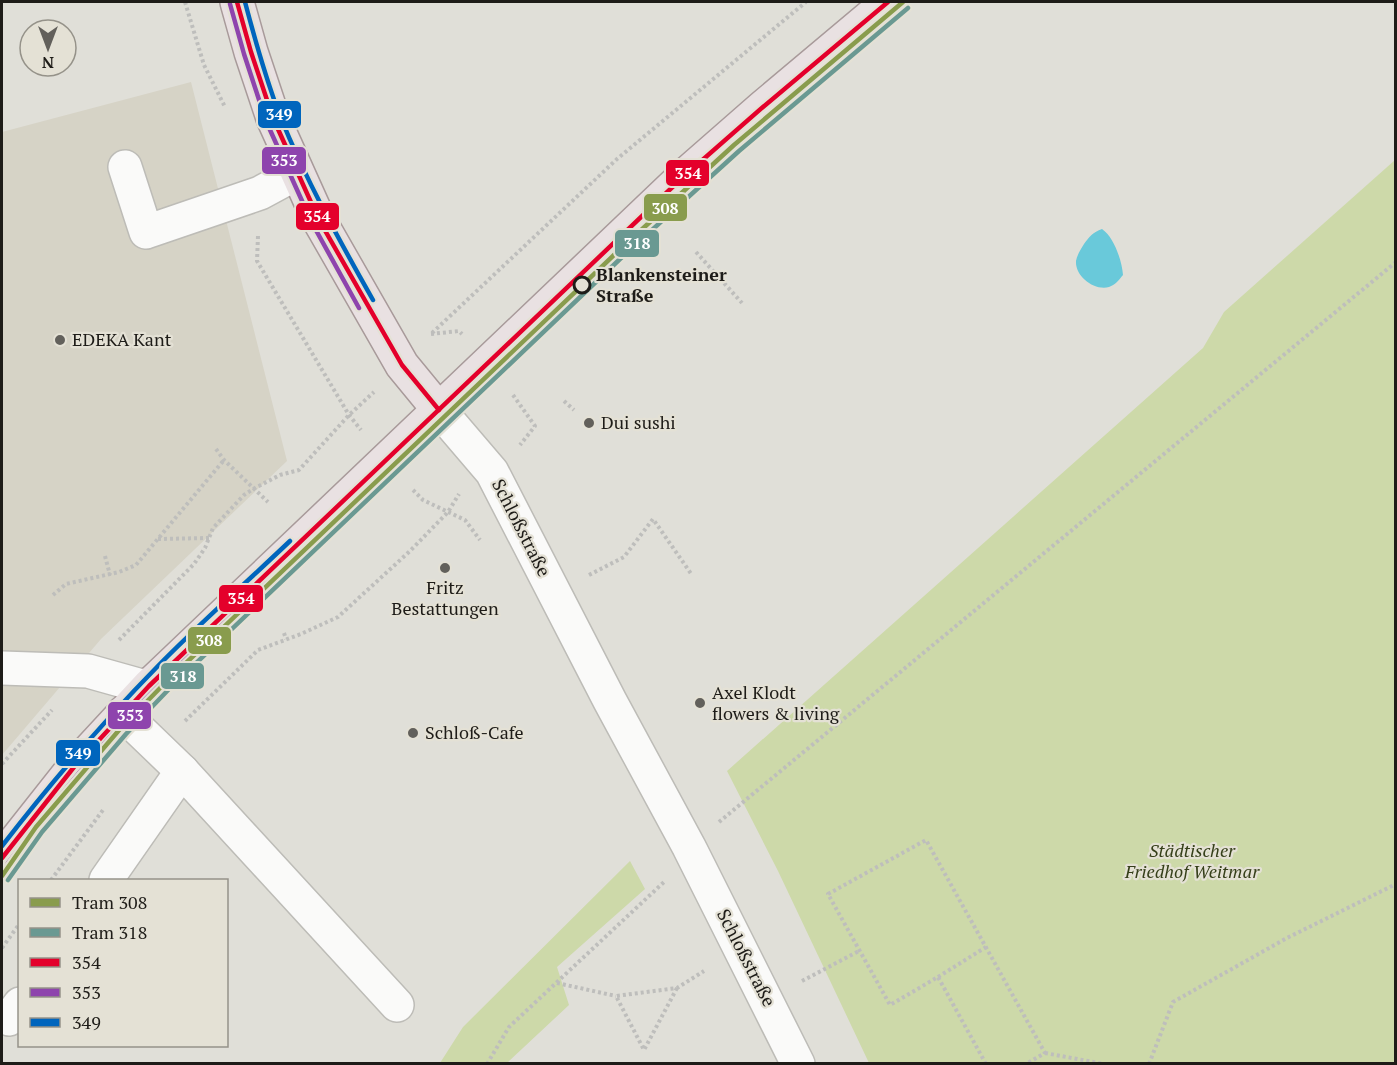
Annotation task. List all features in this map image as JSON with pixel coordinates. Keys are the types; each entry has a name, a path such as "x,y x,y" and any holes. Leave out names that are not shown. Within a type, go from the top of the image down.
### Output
{"main road":[{"name":"Schloßstraße","path":"237,2 273,118 319,220 402,365 439,410"},
{"path":"2,858 74,767 148,686 683,177 888,2"}],"street":[{"path":"125,167 146,232 260,193 297,173"},
{"name":"Schloßstraße","path":"439,410 492,472 610,701 689,847 798,1064"},
{"path":"6,674 88,671 148,686"},
{"path":"123,713 182,771 397,1005"},
{"path":"107,879 182,771"}],"path":[{"path":"185,2 204,65 228,113"},
{"path":"464,336 459,331 431,334 617,159 806,2"},
{"path":"260,193 257,261 349,415 362,431"},
{"path":"696,252 742,303"},
{"path":"487,1064 509,1027 662,885 689,847 1395,262"},
{"path":"120,639 194,564 205,548 213,528 244,495 280,475 299,470 375,390"},
{"path":"564,400 574,410"},
{"path":"522,407 535,426"},
{"path":"216,449 224,460 268,502"},
{"path":"53,595 66,584 119,573 136,565 224,460"},
{"path":"409,486 423,500 465,520"},
{"path":"158,748 258,650 302,634 338,617 410,551 447,512 459,495"},
{"path":"555,593 624,557 653,519 692,575"},
{"path":"158,539 209,538"},
{"path":"105,556 110,575"},
{"path":"284,633 286,639"},
{"path":"52,879 105,808"},
{"path":"986,947 890,1005 828,894 926,840 986,947 1045,1053"},
{"path":"1149,1064 1173,1002 1287,938 1395,884"},
{"path":"2,948 18,926"},
{"path":"767,999 860,951"},
{"path":"557,982 616,996 677,988 704,971"},
{"path":"938,977 986,1064"},
{"path":"616,996 644,1050 677,988"},
{"path":"1026,1064 1045,1053 1104,1064"}],"shaded area":[{"path":"191,82 287,461 101,639 2,755 2,132"}],"green space":[{"name":"Städtischer Friedhof Weitmar","path":"1395,160 1395,1063 869,1063 778,871 727,771 1203,348 1224,312"},
{"path":"630,861 645,889 557,967 569,1005 507,1063 440,1063 463,1027"}],"water":[{"path":"1102,229 1117,250 1123,275 1113,285 1103,288 1097,287 1082,277 1076,261 1088,239"}],"tram line":[{"name":"308","path":"2,876 36,827 120,729 165,683 615,254 734,145 903,2"},
{"name":"318","path":"8,880 42,832 126,734 170,688 620,259 739,151 908,8"}],"transit line":[{"name":"354","path":"237,2 273,118 319,220 402,365 439,410"},
{"name":"349","path":"245,2 270,88 290,140 324,210 373,300"},
{"name":"354","path":"2,858 74,767 149,686 683,177 888,2"},
{"name":"353","path":"230,4 266,121 312,223 359,308"},
{"name":"349","path":"2,846 116,710 190,635 290,541"},
{"name":"353","path":"8,863 69,785 117,729 267,583"}],"place":[{"name":"Blankensteiner Straße","path":"582,285"},
{"name":"EDEKA Kant","path":"60,340"},
{"name":"Dui sushi","path":"589,423"},
{"name":"Fritz Bestattungen","path":"445,568"},
{"name":"Axel Klodt flowers & living","path":"700,703"},
{"name":"Schloß-Cafe","path":"413,733"}]}
